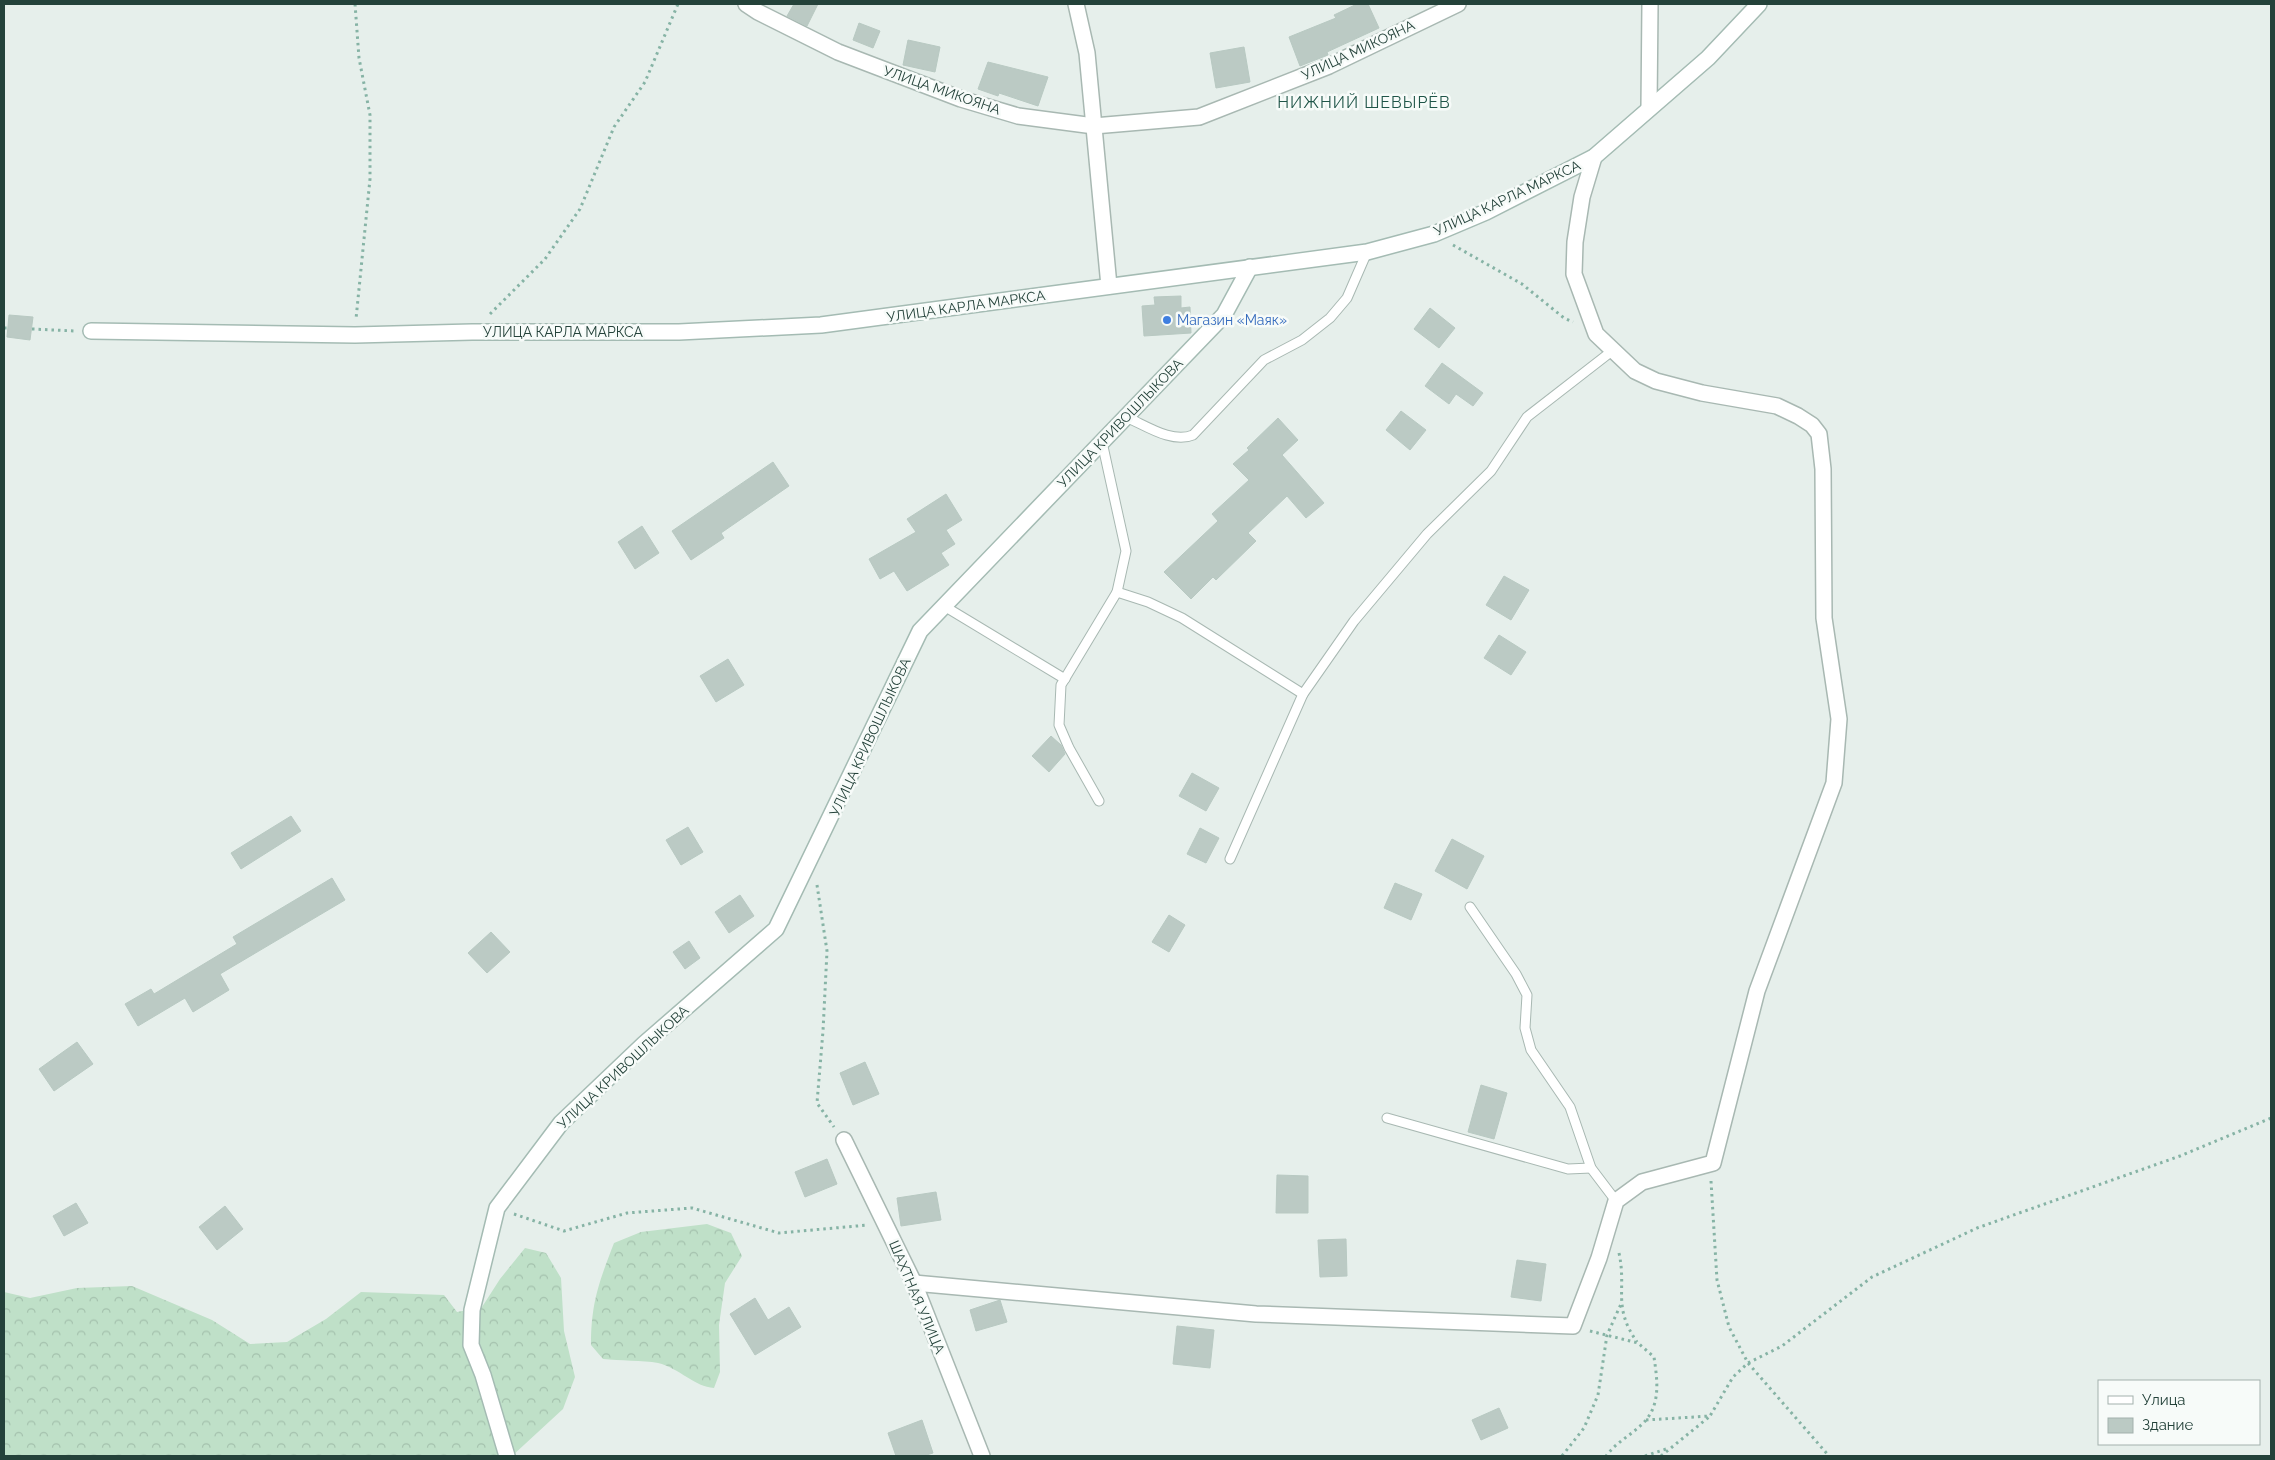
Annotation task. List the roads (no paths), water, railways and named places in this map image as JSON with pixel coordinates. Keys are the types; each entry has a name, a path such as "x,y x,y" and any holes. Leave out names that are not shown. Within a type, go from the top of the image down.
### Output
{"street":[{"name":"УЛИЦА МИКОЯНА","path":"746,4 758,12 838,52 961,100 1018,116 1094,126 1199,117 1329,66 1458,4"},
{"path":"1076,4 1087,53 1109,286"},
{"path":"1649,108 1650,4"},
{"name":"УЛИЦА КАРЛА МАРКСА","path":"91,331 355,335 472,332 679,332 821,325 1367,252 1434,234 1486,212 1594,157 1708,58 1759,4"},
{"path":"914,1283 1256,1314 1573,1326 1599,1258 1616,1200 1642,1182 1713,1163 1757,990 1834,783 1839,719 1824,618 1824,469 1819,434 1812,425 1798,416 1777,406 1702,393 1656,381 1635,371 1596,334 1574,274 1575,242 1580,206 1594,157"},
{"name":"УЛИЦА КРИВОШЛЫКОВА","path":"507,1456 483,1375 471,1345 472,1310 497,1208 561,1123 644,1044 776,929 812,858 920,631 1224,315 1250,267"},
{"name":"ШАХТНАЯ УЛИЦА","path":"844,1140 914,1283 982,1456"}],"lane":[{"path":"1126,417 1167,435 1184,439 1193,434 1264,360 1302,340 1330,318 1348,298 1367,252"},
{"path":"1230,858 1303,694 1354,621 1427,534 1491,472 1527,417 1612,351"},
{"path":"1099,801 1069,748 1059,725 1061,685 1117,592 1126,551 1102,442"},
{"path":"1117,592 1148,602 1182,618 1303,694"},
{"path":"944,606 1065,679"},
{"path":"1470,907 1528,995 1525,1028 1530,1050 1570,1107 1591,1168 1616,1200"},
{"path":"1387,1118 1568,1169 1591,1168"}],"place":[{"name":"Магазин «Маяк»","path":"1167,320"}],"district":[{"name":"НИЖНИЙ ШЕВЫРЁВ","path":"1364,102"}]}
